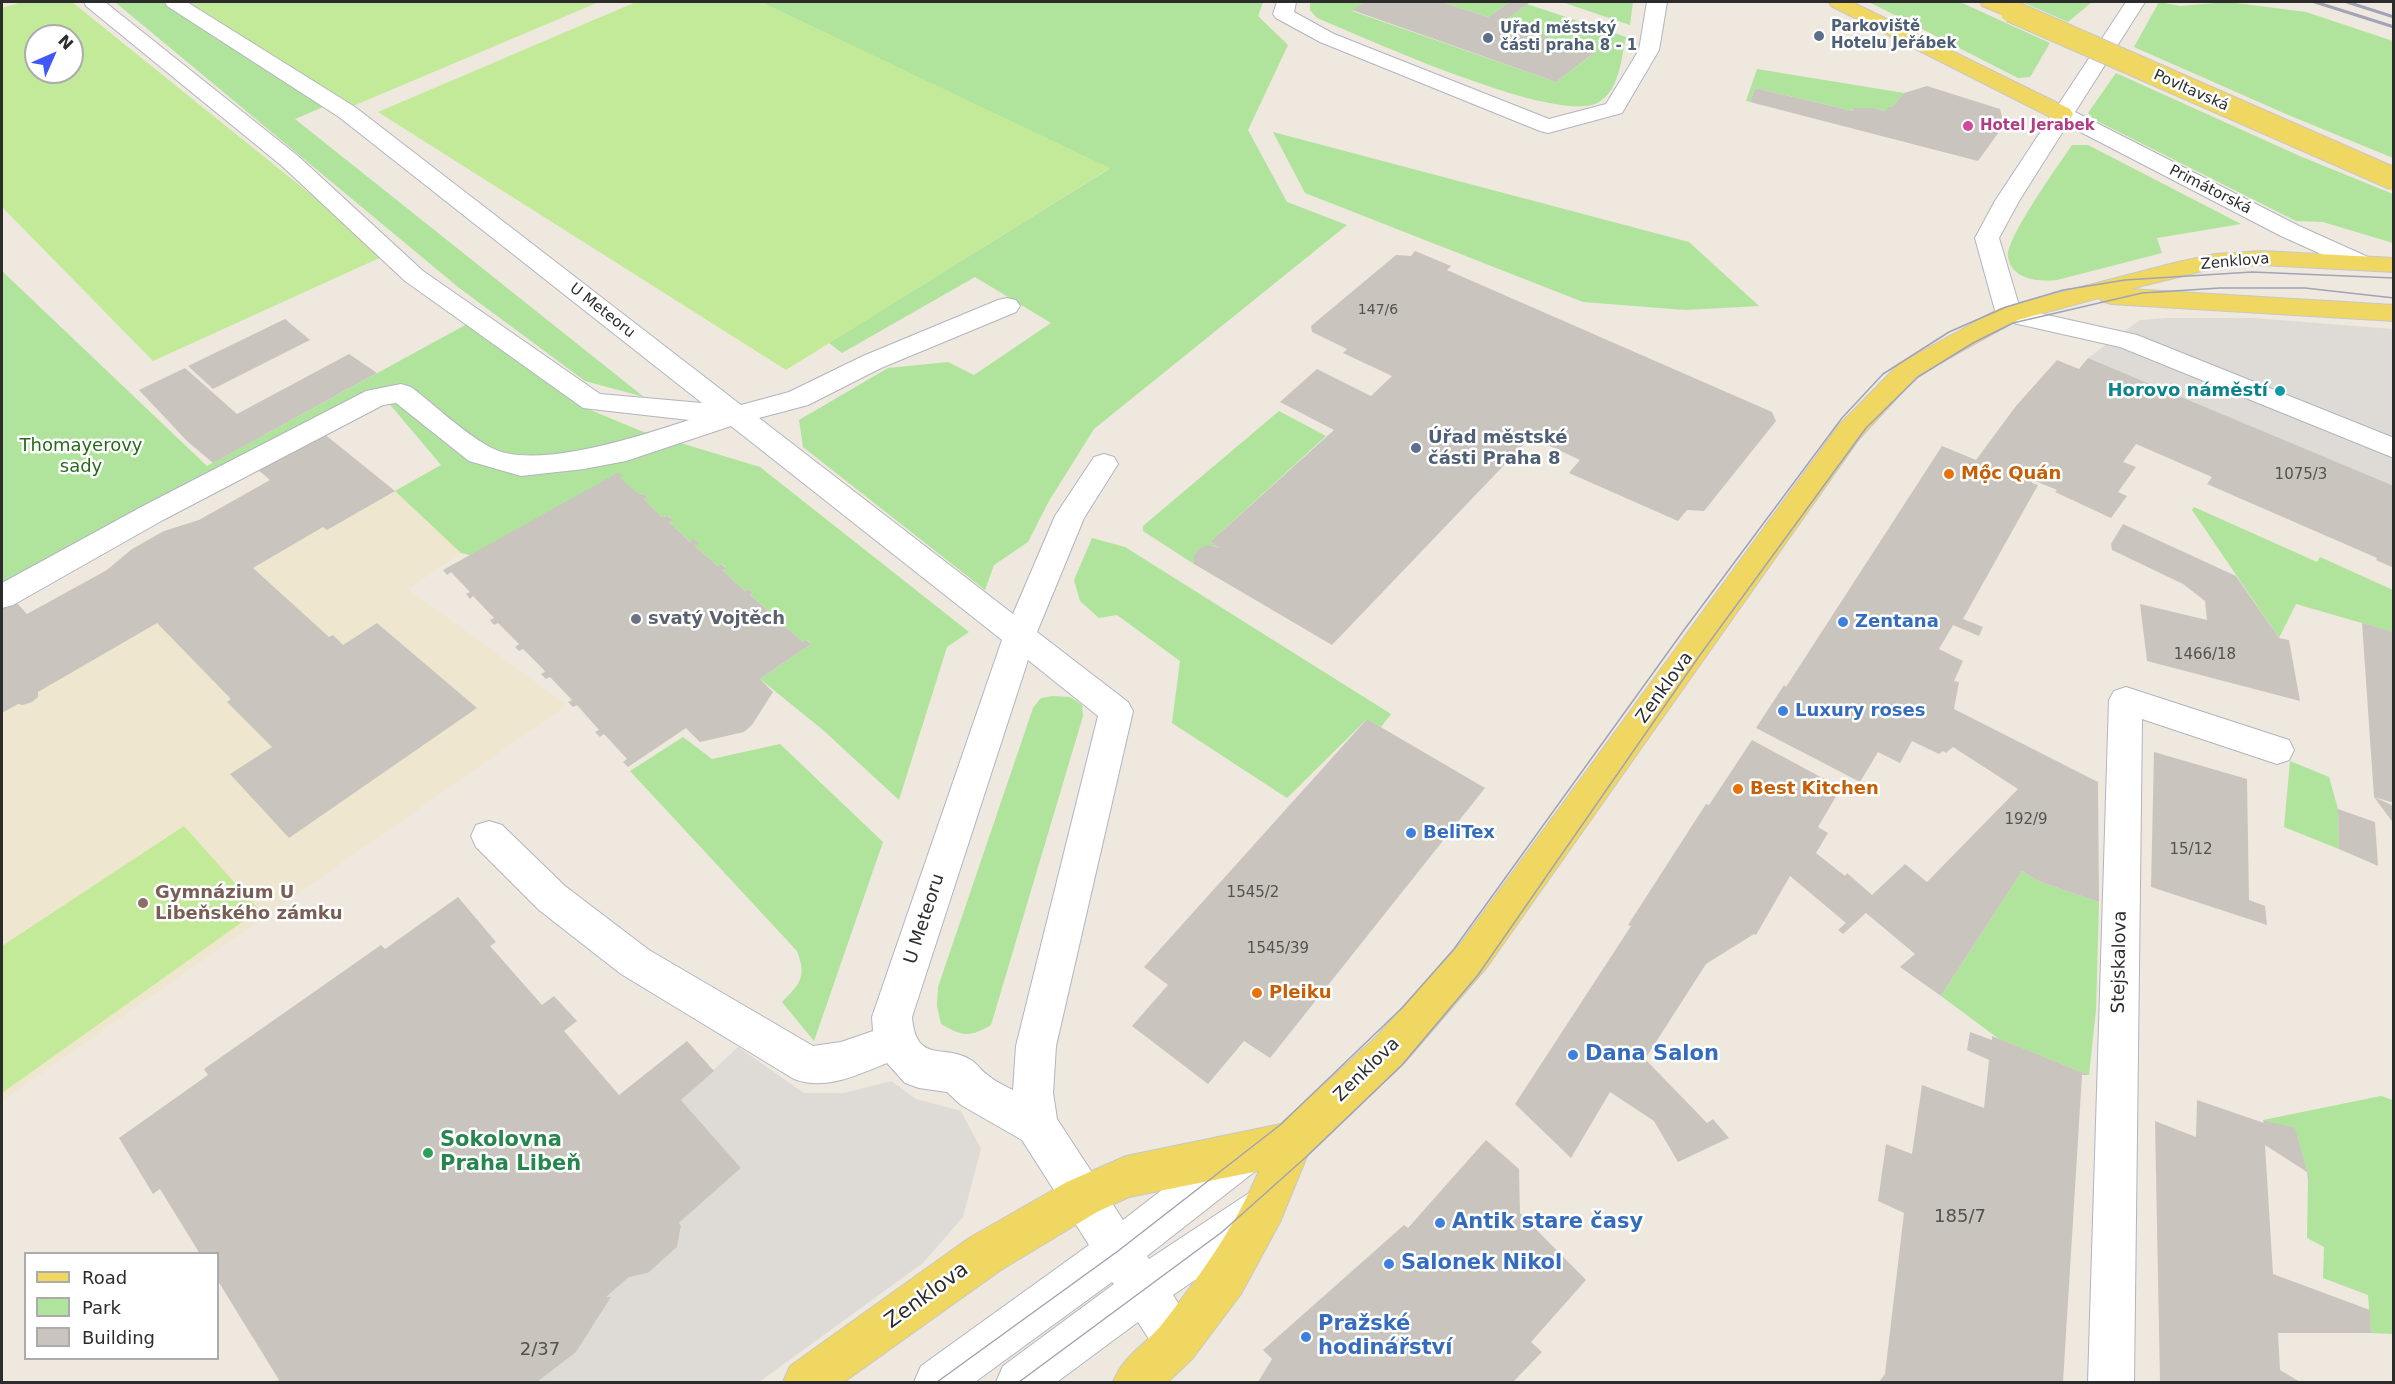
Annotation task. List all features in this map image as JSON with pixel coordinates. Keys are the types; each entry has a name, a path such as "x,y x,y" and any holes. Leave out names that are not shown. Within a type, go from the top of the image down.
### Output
{"main road":[{"path":"1838,2 2062,114"},
{"name":"Povltavská","path":"1989,2 2394,179"},
{"name":"Zenklova","path":"1136,1383 1177,1342 1225,1278 1265,1207 1292,1142 1390,1050 1474,955 1849,432 1908,370 2009,314 2215,261 2262,258 2394,265"},
{"name":"Zenklova","path":"2080,294 2394,313"},
{"name":"Zenklova","path":"806,1383 985,1254 1082,1197 1126,1177 1292,1142"}],"street":[{"path":"93,2 290,160 414,276 593,402 735,415"},
{"name":"U Meteoru","path":"174,2 347,112 1116,711 1036,1046 1033,1093 1037,1126 1177,1342"},
{"path":"1285,8 1327,38 1548,126 1614,108 1649,50 1657,2"},
{"path":"2135,2 2007,201 1987,238 2009,314 2128,341 2394,449"},
{"name":"Primátorská","path":"2062,114 2290,231 2360,262"},
{"path":"2,597 153,513 376,397 400,393 479,454 521,466 584,459 626,451 735,415 798,399 872,362 1007,306"},
{"name":"U Meteoru","path":"1037,1126 975,1091 957,1074 919,1069 894,1042 892,1017 1020,635 1070,516 1104,464"},
{"name":"Stejskalova","path":"2111,1383 2126,700 2277,750"},
{"path":"489,836 552,898 635,962 808,1065 821,1066 839,1062 894,1042"},
{"path":"937,1383 1118,1251 1243,1154"},
{"path":"1019,1383 1177,1265 1265,1207"}],"shaded area":[{"name":"Horovo náměstí","path":"2253,318 2393,329 2393,486 2088,358 2140,320"},
{"name":"Gymnázium U Libeňského zámku","path":"323,433 395,491 461,553 408,589 567,705 2,1101 2,608 15,601 27,614 107,570 132,549 164,531 199,520 270,480"},
{"path":"738,1047 804,1093 844,1093 891,1081 916,1099 961,1111 981,1149 963,1217 923,1263 759,1382 537,1382 576,1351 610,1298 606,1297 629,1277 648,1273 677,1247 681,1227 679,1223 741,1168 681,1100"}],"green space":[{"path":"22,2 72,2 386,255 153,361 2,207 2,8"},
{"path":"115,2 163,2 320,102 323,107 295,119 644,397 585,381 458,287"},
{"path":"186,2 599,2 353,106"},
{"path":"636,2 761,2 1110,168 786,370 378,112"},
{"path":"761,2 1263,2 1258,16 1288,45 1248,130 1287,202 1347,225 1094,429 1049,501 1028,542 994,565 985,590 803,447 799,420 888,368 948,362 974,375 1051,323 975,277 842,353 829,343 1109,169"},
{"path":"1310,2 1365,2 1352,11 1556,82 1593,54 1503,22 1527,4 1626,37 1618,73 1611,89 1599,102 1578,106 1545,102 1505,91 1416,60 1317,18 1310,10"},
{"path":"1442,2 1510,2 1488,17"},
{"path":"1562,2 1633,2 1630,25"},
{"path":"1869,2 1960,2 2050,43 2030,77 2018,78"},
{"path":"2022,2 2092,2 2068,22"},
{"path":"2159,2 2180,6 2228,2 2306,12 2393,41 2393,158 2134,47"},
{"path":"1757,69 1904,93 1893,106 1888,107 1885,111 1855,108 1853,111 1755,88 1750,102 1746,101"},
{"path":"2116,73 2302,157 2393,194 2393,243 2323,222 2296,221 2095,120 2088,113"},
{"path":"1273,132 1689,242 1759,306 1685,310 1583,302 1305,193"},
{"path":"2072,145 2088,145 2241,224 2157,238 2162,253 2057,280 2027,278 2015,271 2011,265 2008,257 2009,248 2024,218"},
{"name":"Thomayerovy sady","path":"2,271 207,466 469,323 588,409 641,431 760,467 969,632 947,647 899,800 823,730 760,679 811,644 807,640 803,642 779,621 782,619 778,615 775,617 750,595 753,593 749,589 745,591 722,570 726,567 721,564 718,566 695,546 698,543 693,540 690,542 669,522 672,520 669,516 662,517 644,499 647,497 643,494 470,555 461,553 395,491 441,465 387,401 95,538 2,590"},
{"path":"1279,411 1326,436 1210,542 1220,548 1208,545 1197,550 1193,557 1194,564 1143,531 1143,526"},
{"path":"2194,507 2317,562 2320,557 2393,590 2393,632 2296,604 2279,638 2192,510"},
{"path":"1092,538 1125,547 1391,714 1381,727 1367,719 1287,798 1172,723 1180,661 1117,615 1099,618 1080,601 1074,580"},
{"path":"1070,697 1082,705 1083,716 991,1025 971,1034 960,1033 941,1024 937,1006 938,987 1033,708 1041,698"},
{"path":"683,737 712,759 780,744 883,842 814,1041 782,1002 800,980 801,967 797,951 630,771"},
{"path":"2290,761 2329,777 2338,809 2339,849 2284,827"},
{"path":"184,826 259,910 2,1093 2,946"},
{"path":"2022,871 2038,881 2099,902 2096,1010 2089,1075 1999,1039 1941,996"},
{"path":"2381,1096 2393,1100 2393,1334 2371,1333 2368,1295 2323,1278 2324,1247 2307,1238 2308,1180 2310,1180 2295,1129 2263,1120"}],"building":[{"name":"Uřad městský části praha 8 - 1","path":"1365,2 1442,2 1488,17 1510,2 1530,2 1503,22 1594,53 1556,82 1352,10"},
{"path":"1927,86 2000,109 2004,125 1978,161 1750,102 1755,88 1853,111 1854,108 1873,108 1885,111 1888,107 1893,106 1904,93"},
{"name":"Úřad městské části Praha 8","path":"1415,251 1451,266 1447,270 1772,412 1776,421 1704,511 1687,510 1678,521 1569,473 1580,460 1531,437 1332,645 1194,564 1193,557 1197,550 1208,545 1220,548 1210,542 1334,430 1280,402 1317,369 1371,396 1392,376 1343,353 1347,349 1312,332 1311,326 1396,255 1411,256"},
{"path":"285,319 310,340 213,389 188,366"},
{"path":"349,354 377,373 213,463 187,441 139,390 185,368 237,414"},
{"path":"2088,358 2394,486 2394,568 2376,560 2377,558 2207,484 2212,477 2136,444 2123,462 2136,467 2118,492 2127,496 2111,518 2033,480 2032,483 2038,485 1963,619 1983,627 1979,636 1953,625 1939,649 1963,661 1954,681 1959,682 1954,709 2098,782 2099,902 2038,881 2022,871 1941,996 1900,967 1915,954 1866,913 1843,934 1838,930 1846,923 1790,876 1756,935 1754,934 1706,964 1645,1059 1707,1123 1713,1119 1729,1138 1678,1162 1654,1121 1610,1092 1571,1158 1515,1104 1631,926 1628,925 1706,804 1709,805 1752,740 1841,788 1818,827 1828,833 1816,853 1845,876 1847,873 1872,895 1905,864 1927,882 2018,789 1953,747 1946,753 1943,751 1939,754 1912,741 1900,763 1878,752 1860,782 1756,728 1784,685 1786,687 1942,446 1976,460 2016,406 2057,360 2079,369"},
{"path":"323,433 395,491 327,530 323,527 253,568 329,637 333,635 343,645 377,623 477,708 289,838 230,774 272,747 227,702 231,699 157,623 38,692 38,697 32,702 18,704 2,713 2,608 15,601 27,614 107,570 132,549 164,531 199,520 270,480 257,469"},
{"name":"svatý Vojtěch","path":"619,472 623,476 620,478 640,495 647,497 644,499 662,517 668,516 673,520 669,522 690,542 693,539 699,543 695,546 718,566 721,564 726,568 722,570 745,591 749,589 753,593 750,595 775,617 778,615 782,619 779,621 803,642 806,640 811,644 760,679 773,692 752,725 744,732 700,742 686,728 628,767 623,762 627,759 604,734 600,737 595,732 599,730 577,705 573,707 568,702 572,700 550,677 546,679 541,674 545,672 543,669 523,649 519,651 515,647 519,644 498,623 494,625 490,620 494,618 473,596 470,599 466,594 470,592 451,572 447,575 443,570"},
{"path":"2123,524 2236,576 2279,638 2289,640 2300,701 2147,661 2140,604 2207,620 2205,601 2183,584 2112,550 2111,544"},
{"path":"2362,623 2394,632 2394,803 2374,797"},
{"path":"1367,719 1485,788 1270,1058 1244,1041 1208,1084 1132,1026 1168,985 1144,967"},
{"path":"2154,752 2247,779 2249,900 2265,906 2267,925 2151,887"},
{"path":"2374,797 2394,806 2394,824"},
{"path":"2338,809 2375,822 2378,866 2339,849"},
{"name":"Sokolovna Praha Libeň","path":"458,897 496,942 490,946 542,1005 554,996 577,1021 564,1031 619,1095 687,1041 714,1071 681,1100 741,1168 679,1223 681,1226 677,1247 648,1273 629,1277 606,1297 611,1297 576,1352 537,1382 276,1382 279,1380 219,1283 219,1252 199,1252 160,1189 153,1194 119,1138 208,1075 204,1069 381,945 385,949"},
{"path":"1970,1032 1992,1040 1992,1036 2089,1075 2082,1075 2063,1382 1879,1382 1885,1374 1904,1213 1878,1201 1886,1144 1912,1154 1922,1085 1984,1108 1989,1060 1967,1050"},
{"path":"2197,1100 2264,1123 2263,1120 2295,1128 2310,1180 2308,1180 2307,1172 2265,1145 2273,1274 2370,1310 2371,1333 2278,1333 2280,1370 2300,1382 2160,1382 2155,1121 2196,1137"},
{"path":"1486,1140 1519,1169 1520,1213 1586,1280 1531,1342 1542,1352 1513,1382 1258,1382 1272,1359 1263,1350 1404,1225 1408,1228"}],"tram line":[{"path":"937,1382 1118,1251 1280,1125 1402,1008 1454,949 1684,630 1842,418 1883,374 1949,332 2006,307 2063,290 2125,280 2252,272 2394,278"},
{"path":"1019,1382 1222,1232 1306,1157 1402,1065 1478,975 1700,655 1866,428 1918,377 1973,343 2013,323 2142,293 2220,288 2305,288 2394,298"}],"railway":[{"path":"2315,2 2394,27"},
{"path":"2347,2 2394,17"}],"place":[{"name":"Parkoviště Hotelu Jeřábek","path":"1819,36"},
{"name":"Uřad městský části praha 8 - 1","path":"1488,38"},
{"name":"Hotel Jerabek","path":"1968,126"},
{"name":"Horovo náměstí","path":"2280,391"},
{"name":"Úřad městské části Praha 8","path":"1416,448"},
{"name":"Mộ̉c Quán","path":"1949,474"},
{"name":"svatý Vojtěch","path":"636,619"},
{"name":"Zentana","path":"1843,622"},
{"name":"Luxury roses","path":"1783,711"},
{"name":"Best Kitchen","path":"1738,789"},
{"name":"BeliTex","path":"1411,833"},
{"name":"Gymnázium U Libeňského zámku","path":"143,903"},
{"name":"Pleiku","path":"1257,993"},
{"name":"Dana Salon","path":"1573,1055"},
{"name":"Sokolovna Praha Libeň","path":"428,1153"},
{"name":"Antik stare časy","path":"1440,1223"},
{"name":"Salonek Nikol","path":"1389,1264"},
{"name":"Pražské hodinářství","path":"1306,1337"}]}
